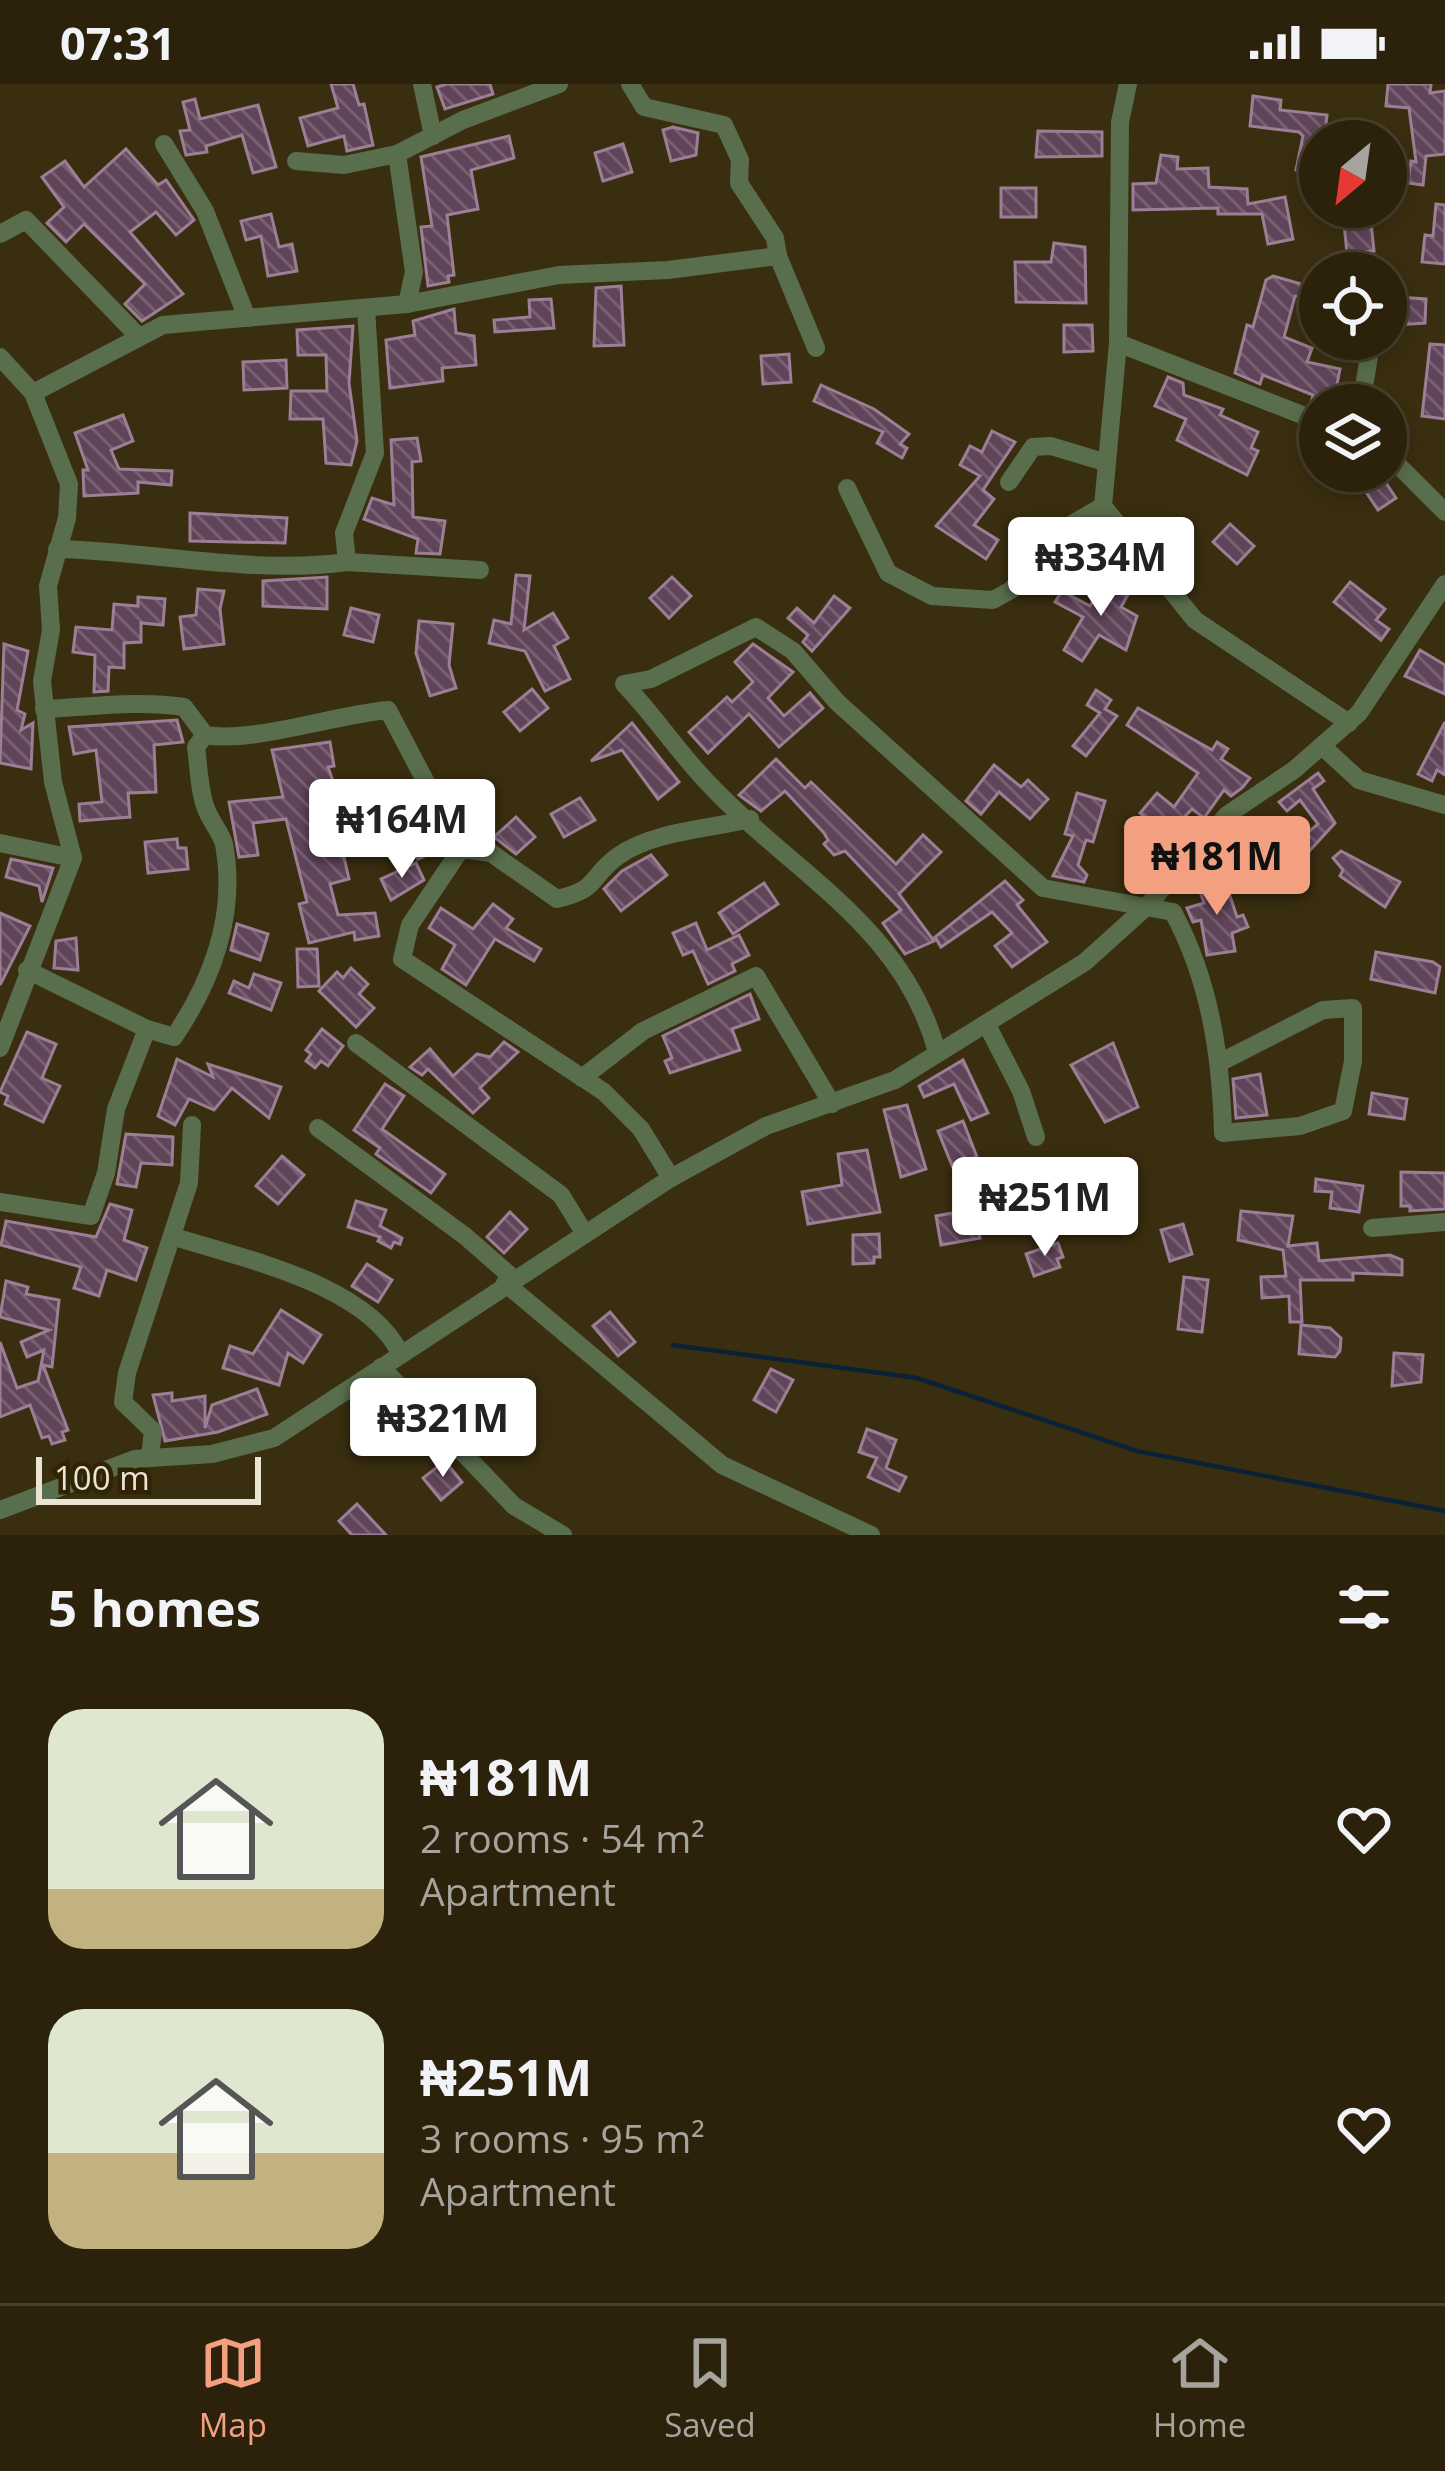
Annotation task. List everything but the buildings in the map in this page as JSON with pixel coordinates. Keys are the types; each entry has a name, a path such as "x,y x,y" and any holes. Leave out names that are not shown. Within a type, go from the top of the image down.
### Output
{"street":[{"path":"422,84 433,136"},
{"path":"296,161 344,165 397,154 559,84"},
{"path":"630,84 644,107 724,125 740,160 739,183 776,238 778,256 816,348"},
{"path":"1128,84 1118,164 1118,343 1103,506 1195,620 1348,723"},
{"path":"164,144 205,211 247,318"},
{"path":"397,154 413,272 406,304"},
{"path":"0,234 26,220 139,337"},
{"path":"32,393 163,325 406,304 559,275 668,271 778,256"},
{"path":"346,562 344,533 375,453 366,308"},
{"path":"1118,343 1299,414"},
{"path":"0,357 32,393 69,484 48,586 51,630 42,681 58,807 73,858 0,1048"},
{"path":"1009,482 1034,447 1051,446 1104,462"},
{"path":"1407,474 1445,512"},
{"path":"847,488 888,573 932,596 993,601 1011,590 1062,530 1103,506"},
{"path":"57,549 133,550 215,563 346,562 480,570"},
{"path":"0,1510 150,1456 212,1454 274,1438 671,1178 766,1126 895,1080 1085,962 1146,907 1227,815 1348,723 1445,584"},
{"path":"937,1052 925,1008 882,944 709,784 624,684 651,679 757,627 794,651 854,718 1042,888 1172,912 1197,958 1221,1062 1223,1133 1300,1126 1343,1112 1353,1061 1353,1008 1323,1010 1221,1062"},
{"path":"44,709 150,701 184,706 205,735 230,739 332,716 388,710 461,849"},
{"path":"27,970 146,1029 174,1037 196,1005 220,948 224,841 205,807 196,747 205,735"},
{"path":"1322,746 1359,780 1445,805"},
{"path":"461,849 491,854 556,899 585,892 619,855 662,837 749,819"},
{"path":"0,843 73,858"},
{"path":"461,849 410,926 402,959 582,1078 641,1129 671,1178"},
{"path":"582,1078 643,1031 756,976 832,1104"},
{"path":"986,1025 1021,1090 1036,1137"},
{"path":"0,1202 91,1216 106,1173 116,1108 146,1029"},
{"path":"356,1043 561,1195 585,1234"},
{"path":"150,1456 153,1431 123,1402 189,1183 192,1124"},
{"path":"318,1128 465,1236 509,1281 722,1465 871,1535"},
{"path":"1372,1228 1445,1222"},
{"path":"175,1237 284,1269 387,1327 400,1353"},
{"path":"381,1367 514,1506 562,1535"}],"waterway":[{"path":"673,1345 917,1378 1137,1451 1445,1511"}]}
